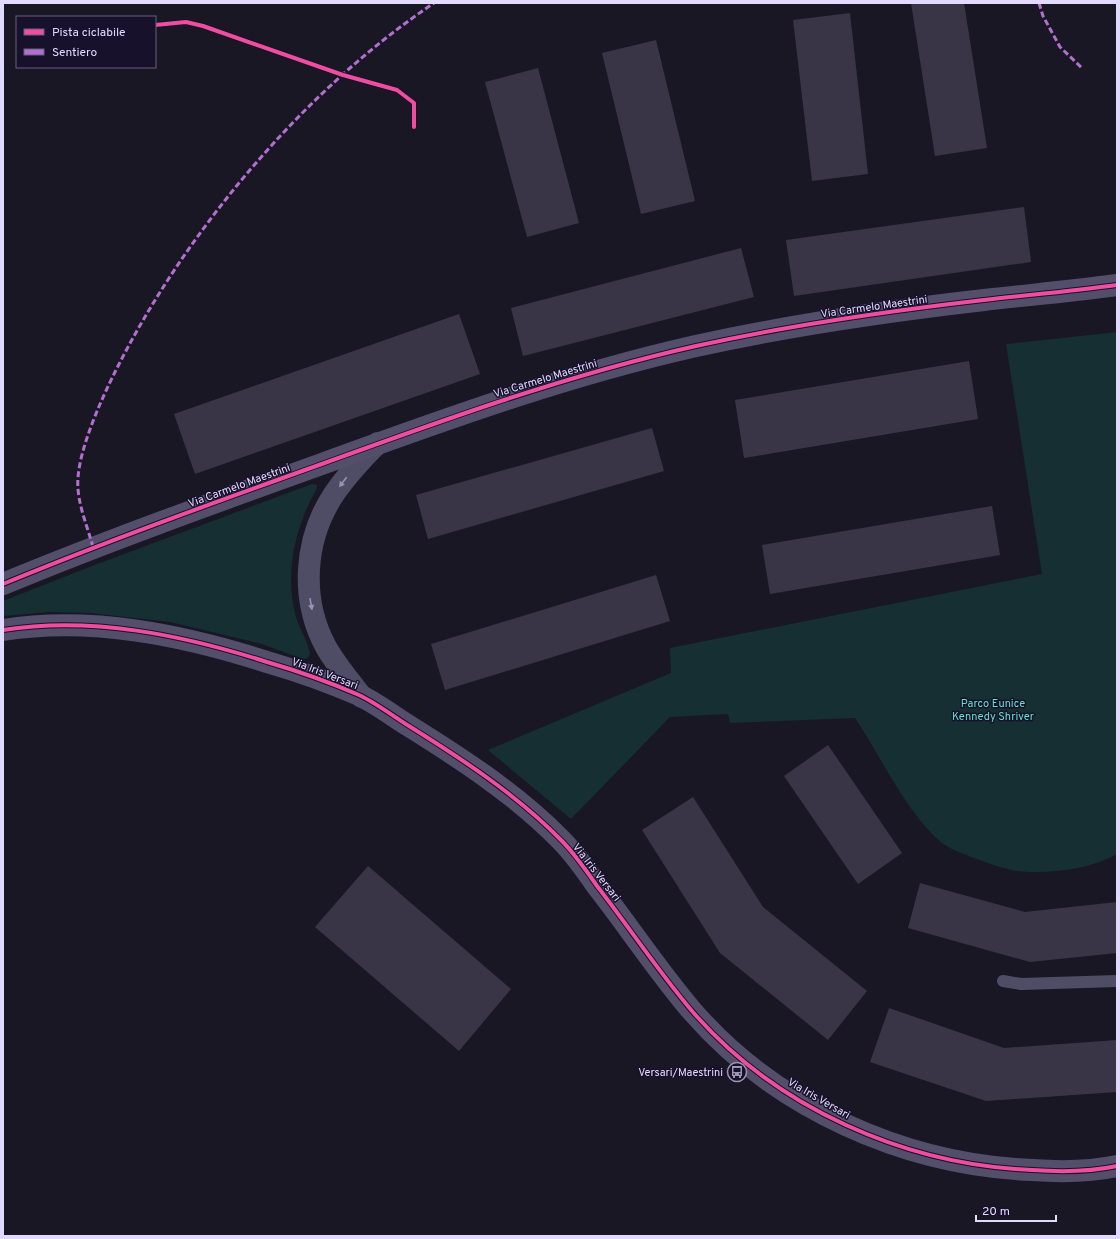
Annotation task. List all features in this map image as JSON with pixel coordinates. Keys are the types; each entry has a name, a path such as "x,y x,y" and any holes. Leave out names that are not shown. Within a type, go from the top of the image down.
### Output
{"street":[{"name":"Via Carmelo Maestrini","path":"3,584 93,547 378,443 508,398 642,359 697,346 849,318 977,301 1117,285"},
{"path":"362,697 327,649 322,638 312,607 308,572 314,538 326,508 343,481 378,443"},
{"name":"Via Iris Versari","path":"3,630 58,625 128,630 176,637 238,652 305,674 362,697 464,762 519,803 551,830 564,843 676,991 699,1018 729,1048 767,1078 800,1099 845,1124 878,1138 926,1154 961,1162 990,1168 1052,1171 1081,1171 1117,1166"}],"lane":[{"path":"1003,981 1021,984 1117,981"}],"green space":[{"name":"Parco Eunice Kennedy Shriver","path":"1117,332 1117,854 1097,863 1074,869 1051,872 1022,872 987,863 952,849 932,834 910,807 855,718 730,723 728,714 670,717 571,819 488,750 671,673 670,648 1042,574 1006,344"},
{"path":"312,484 317,485 317,488 309,503 298,534 294,551 291,584 296,617 309,649 310,654 307,659 300,658 262,644 170,622 91,613 49,612 3,616 3,601 92,566"}],"building":[{"path":"911,3 964,3 987,148 935,156"},
{"path":"850,13 868,174 812,181 793,20"},
{"path":"656,40 695,201 641,214 602,53"},
{"path":"538,68 579,223 527,237 485,82"},
{"path":"1024,207 1031,262 794,296 786,240"},
{"path":"741,248 754,297 523,356 511,308"},
{"path":"459,314 480,374 195,474 174,414"},
{"path":"969,361 978,419 744,458 735,400"},
{"path":"652,428 664,471 428,539 416,495"},
{"path":"992,506 1000,555 770,594 762,545"},
{"path":"656,575 670,621 445,690 431,644"},
{"path":"828,745 902,853 858,884 784,776"},
{"path":"693,797 763,907 867,991 828,1040 720,953 642,830"},
{"path":"368,866 511,989 459,1051 315,927"},
{"path":"920,883 1025,912 1117,902 1117,953 1030,962 908,928"},
{"path":"889,1008 1004,1048 1117,1040 1117,1092 986,1101 870,1062"}],"marked path":[{"path":"93,547 82,512 78,486 83,452 104,396 143,320 176,268 212,217 252,168 294,122 339,78 386,38 434,3"},
{"path":"1039,3 1043,16 1060,47 1082,68"}],"cycle path":[{"path":"156,25 186,22 203,26 343,75 397,90 414,103 414,127"},
{"path":"3,584 160,523 412,432 600,370 732,338 840,319 948,304 1117,285"},
{"path":"3,630 36,626 70,625 103,627 170,636 235,652 279,665 359,695 449,751 488,778 544,824 575,856 655,965 692,1011 726,1045 763,1076 803,1103 846,1125 891,1143 937,1157 984,1166 1043,1171 1085,1170 1117,1166"}],"place":[{"name":"Versari/Maestrini","path":"737,1072"}]}
